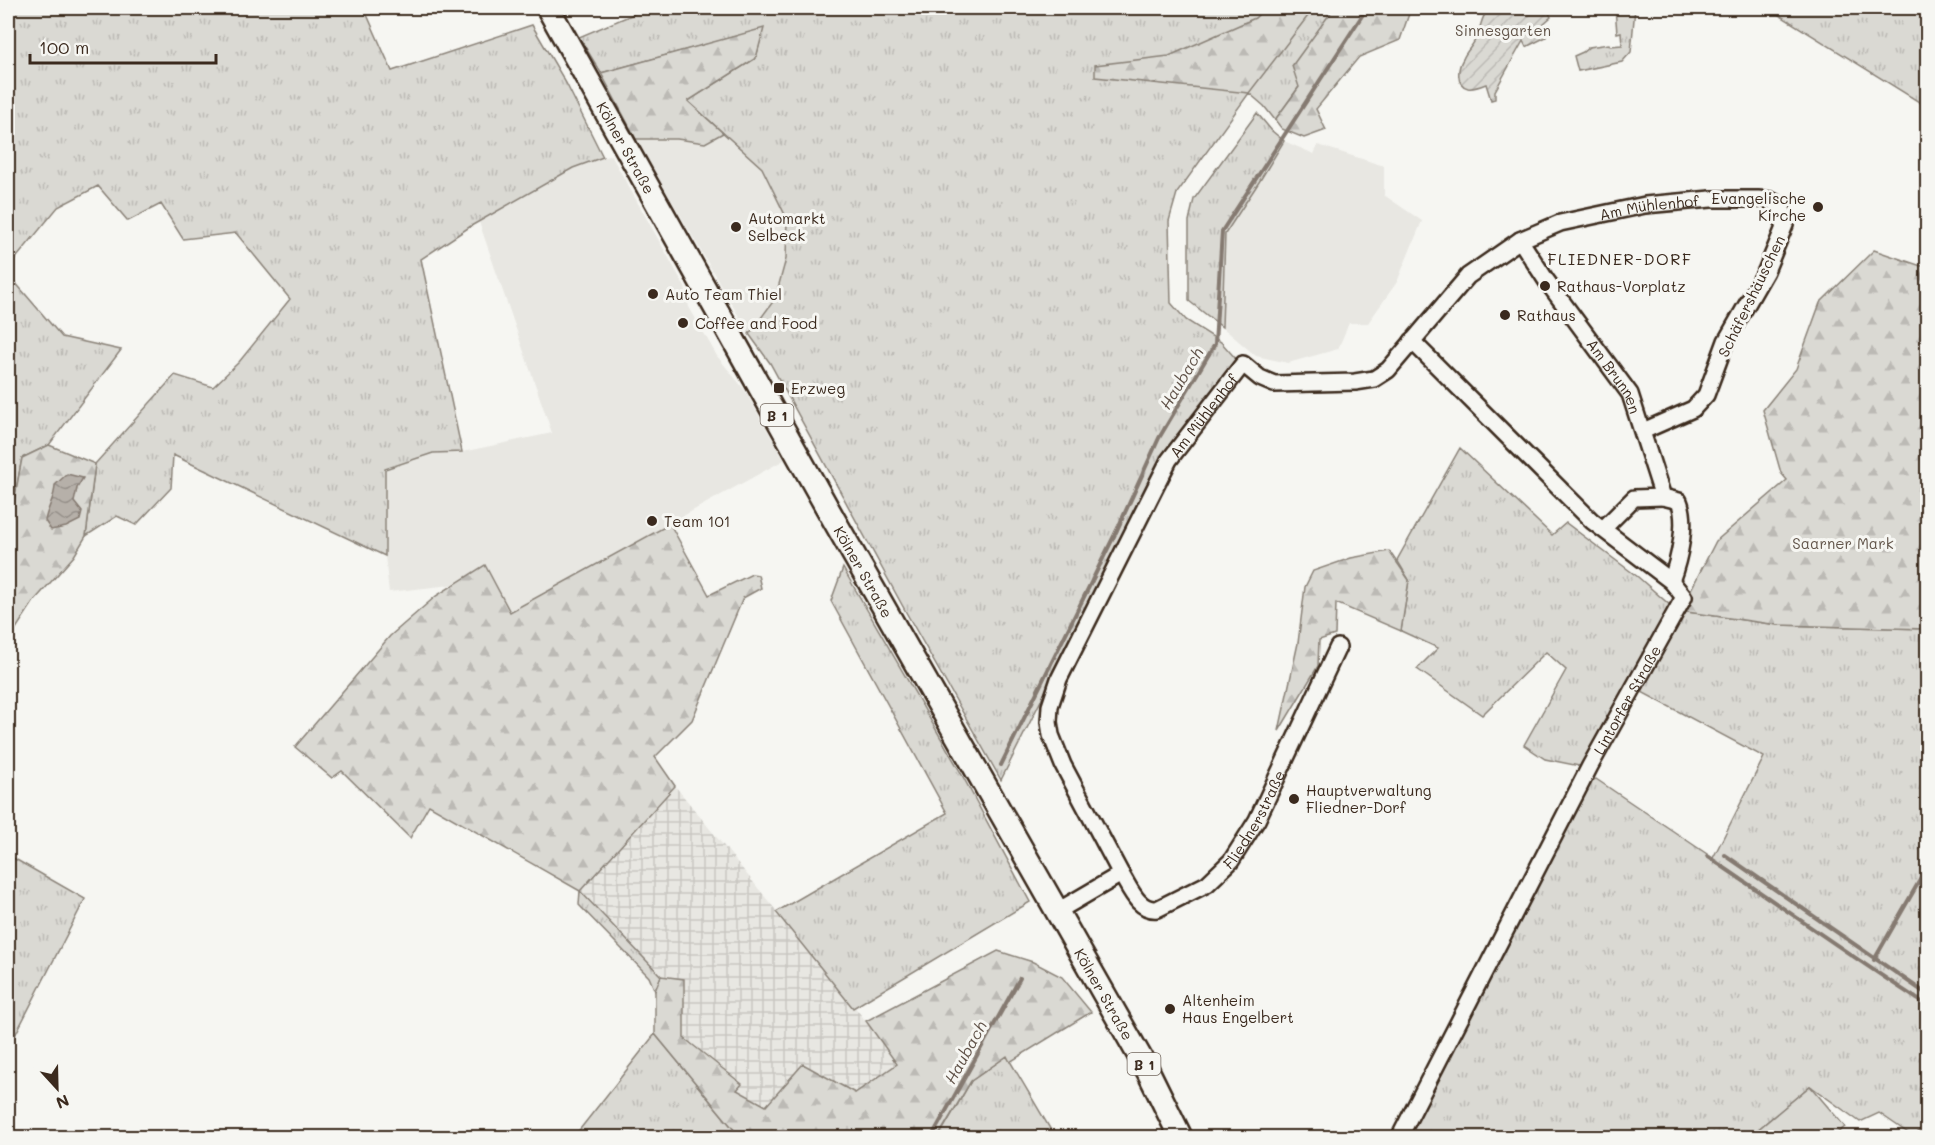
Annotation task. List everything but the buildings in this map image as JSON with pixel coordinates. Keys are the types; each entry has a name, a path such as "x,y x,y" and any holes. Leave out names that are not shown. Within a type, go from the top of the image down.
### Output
{"main road":[{"name":"Kölner Straße","path":"548,8 840,530 1161,1095 1180,1137"}],"street":[{"name":"Am Mühlenhof","path":"1121,874 1064,765 1052,735 1049,722 1050,706 1059,679 1169,460 1243,364 1260,378 1274,384 1355,382 1374,379 1388,370 1468,276 1520,240 1577,218 1645,205 1711,200 1770,200"},
{"name":"Schäfershäuschen","path":"1643,431 1693,410 1706,395 1726,341 1766,270 1785,225 1784,211 1780,205 1770,200"},
{"name":"Am Brunnen","path":"1520,240 1571,315 1630,394 1663,497"},
{"path":"1412,341 1592,521 1603,530 1671,581 1679,560 1683,510 1679,501 1663,497 1634,498 1603,530"},
{"name":"Lintorfer Straße","path":"1399,1137 1590,766 1684,597 1671,581"},
{"name":"Fliednerstraße","path":"1121,874 1140,905 1150,910 1157,909 1207,884 1231,861 1257,820 1338,647"},
{"path":"1056,912 1121,874"}],"shaded area":[{"path":"723,133 762,168 787,219 786,259 775,299 749,334 636,139 677,139 705,143"},
{"path":"1284,141 1314,154 1318,145 1384,166 1384,195 1422,221 1397,282 1368,323 1349,323 1338,349 1288,363 1256,356 1222,327 1225,234"},
{"path":"611,155 685,287 689,307 717,356 744,389 784,460 510,612 484,566 451,585 389,592 385,556 385,469 433,453 462,452 552,433 479,222 573,168"},
{"path":"675,786 866,1021 897,1064 855,1094 803,1064 765,1106 737,1090 742,1084 684,1038 684,980 661,976 580,891"}],"green space":[{"path":"8,8 364,8 392,71 532,25 566,83 603,157 573,168 471,226 421,259 462,452 433,453 385,469 385,556 173,455 171,488 136,525 117,516 86,536 95,464 175,375 213,387 239,362 290,299 236,233 183,239 161,204 128,221 98,186 58,207 8,268"},
{"path":"648,8 1356,8 1275,120 1249,93 1177,193 1169,221 1171,303 1186,320 1221,342 1237,360 1158,467 1001,780 770,363 749,334 775,299 786,259 787,219 762,168 688,101 756,58 763,29 601,73 579,37"},
{"path":"1265,8 1314,8 1249,93 1095,77 1095,65 1169,56 1255,18"},
{"path":"1334,8 1411,8 1400,40 1359,57 1316,109 1326,130 1304,138 1282,129 1275,120 1299,87 1292,66"},
{"name":"Sinnesgarten","path":"1489,8 1547,8 1551,17 1543,24 1546,37 1526,47 1523,41 1495,91 1495,99 1491,100 1486,84 1468,88 1459,80 1461,62 1475,41 1484,15"},
{"path":"1615,8 1635,8 1631,52 1622,62 1578,71 1574,56 1589,47 1622,45 1621,32 1617,33"},
{"path":"1768,8 1927,8 1927,107"},
{"path":"764,28 756,58 688,101 723,133 705,143 677,139 636,139 601,73"},
{"path":"1257,113 1284,141 1225,234 1222,327 1189,301 1189,221 1194,199"},
{"name":"Saarner Mark","path":"1874,250 1921,266 1927,264 1927,629 1778,625 1680,611 1716,541 1787,480 1781,473 1763,410 1796,369 1820,303"},
{"path":"8,274 62,337 121,350 49,445 22,458 8,534"},
{"path":"49,445 95,464 86,536 74,556 34,601 8,641 8,581 13,570 8,553 8,534 22,458"},
{"path":"1460,448 1552,535 1566,523 1638,577 1672,607 1603,725 1584,767 1545,759 1524,745 1566,670 1546,652 1482,715 1417,669 1438,648 1401,631 1409,580 1397,560"},
{"path":"670,524 709,595 752,574 758,575 761,588 743,598 692,720 655,757 675,786 580,891 429,805 410,838 342,771 332,778 295,747 390,636 436,596 485,565 510,612"},
{"path":"1389,551 1409,580 1401,631 1336,603 1335,635 1319,640 1318,666 1279,731 1298,643 1305,587 1313,571 1351,558"},
{"path":"843,568 961,773 1030,902 853,1008 776,912 947,813 831,601"},
{"path":"1680,611 1778,625 1927,629 1928,1120 1914,1137 1879,1113 1860,1122 1810,1086 1749,1137 1407,1138 1586,783 1596,779 1713,858 1764,757 1638,690"},
{"path":"8,855 85,899 8,1049"},
{"path":"580,891 661,976 655,991 649,977 579,905"},
{"path":"998,951 1033,962 1062,977 1091,1012 1010,1062 1007,1056 971,1081 938,1137 740,1137 655,1034 655,991 661,976 684,979 684,1038 742,1084 737,1090 766,1106 803,1064 855,1093 897,1064 866,1021"},
{"path":"655,1034 740,1137 573,1138"},
{"path":"1007,1056 1055,1137 938,1138 971,1081"},
{"path":"1810,1086 1845,1127 1832,1137 1749,1137"}],"water":[{"path":"67,474 83,478 77,488 74,502 82,512 80,520 66,527 51,530 45,521 46,516 55,485"}],"waterway":[{"name":"Haubach","path":"1001,765 1117,530 1159,438 1215,344 1222,231 1367,8"},
{"path":"1725,855 1928,995"},
{"path":"1707,856 1928,1006"},
{"path":"1874,960 1928,866"},
{"name":"Haubach","path":"931,1138 1020,978"}],"place":[{"name":"Evangelische Kirche","path":"1818,207"},
{"name":"Automarkt Selbeck","path":"736,227"},
{"name":"Rathaus-Vorplatz","path":"1545,286"},
{"name":"Auto Team Thiel","path":"653,294"},
{"name":"Rathaus","path":"1505,315"},
{"name":"Coffee and Food","path":"683,323"},
{"name":"Erzweg","path":"779,388"},
{"name":"Team 101","path":"652,521"},
{"name":"Hauptverwaltung Fliedner-Dorf","path":"1294,799"},
{"name":"Altenheim Haus Engelbert","path":"1170,1009"}],"district":[{"name":"FLIEDNER-DORF","path":"1620,258"}]}
